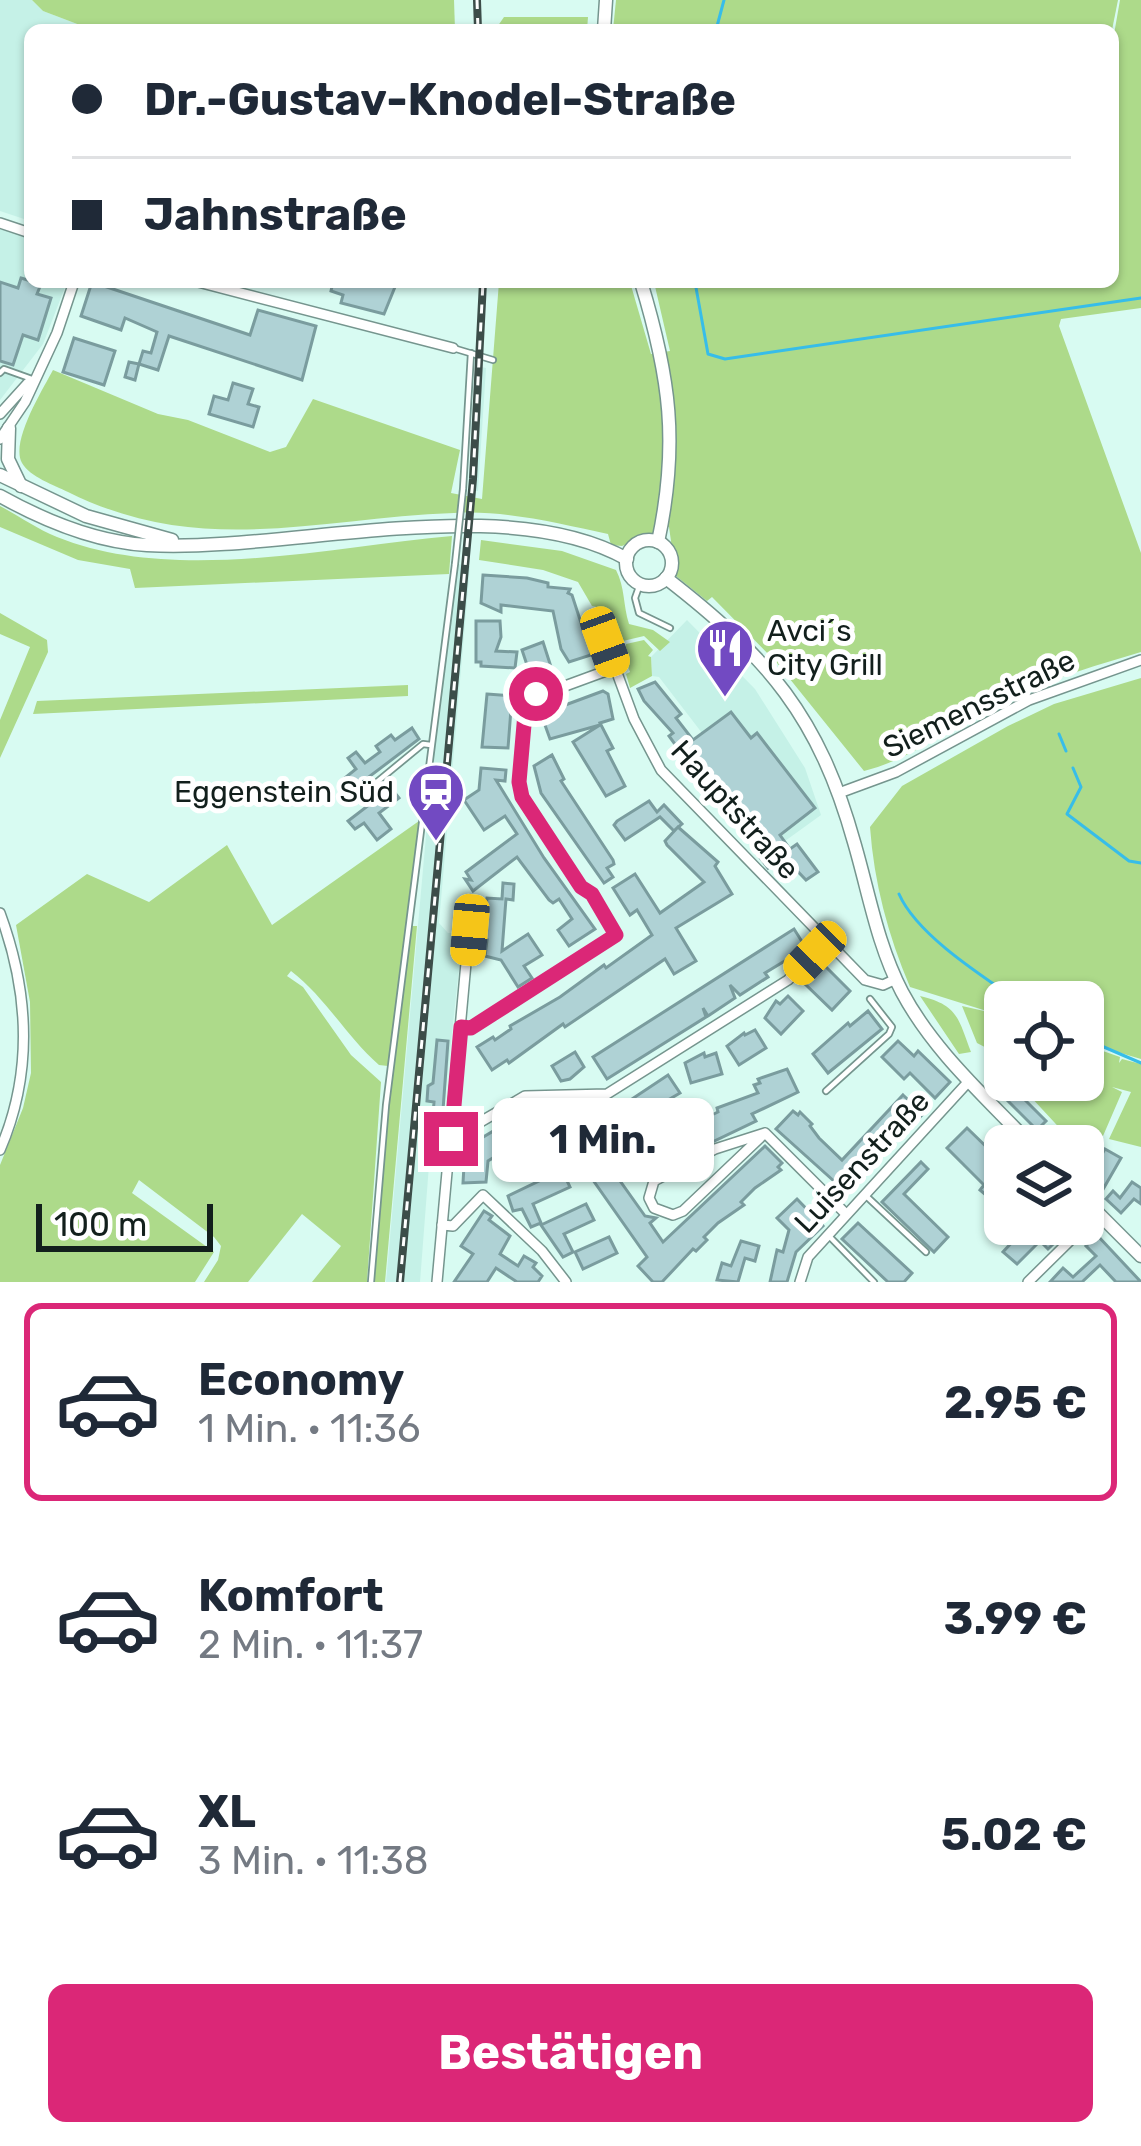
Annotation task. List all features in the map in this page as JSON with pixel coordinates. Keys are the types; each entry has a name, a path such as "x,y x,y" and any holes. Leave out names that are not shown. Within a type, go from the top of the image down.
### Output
{"street":[{"path":"0,414 32,380 48,352 72,288"},
{"path":"221,288 454,348"},
{"path":"643,288 663,359 672,424 668,495 658,542"},
{"path":"22,487 8,459 5,434 26,402 32,380"},
{"path":"0,475 102,521 190,543"},
{"path":"0,496 85,533 144,545 237,544 493,526 552,534 626,560"},
{"path":"658,542 672,562 666,578 654,585 640,584 629,574 626,560 634,545 658,542"},
{"path":"666,578 711,612 791,696 826,758 839,793 879,941 896,980 926,1032 1012,1125"},
{"name":"Hauptstraße","path":"596,616 642,738 661,770 825,942 874,985 896,980"},
{"name":"Siemensstraße","path":"839,793 896,772 1029,700 1141,660"},
{"path":"461,1027 471,1028 616,935 522,797 519,782 527,700 614,668"},
{"path":"437,1282 470,930 462,904"},
{"path":"0,913 23,994 26,1032 18,1101 0,1150"},
{"path":"451,1139 525,1096 607,1094 788,980 825,942"},
{"name":"Luisenstraße","path":"800,1282 808,1256 969,1081"},
{"path":"765,1133 682,1211 673,1215 654,1208 649,1198 655,1180 715,1149 765,1133"},
{"path":"765,1133 846,1214"},
{"path":"442,1225 453,1226 483,1196 542,1251 566,1282"},
{"path":"1104,1219 1141,1256"},
{"path":"1028,1282 1066,1245"}],"lane":[{"path":"454,348 493,360"},
{"path":"371,1282 388,1091 463,489 471,353"},
{"path":"0,373 4,369 32,380"},
{"path":"640,584 635,598 639,613 670,628"},
{"path":"372,786 423,744 431,745"},
{"path":"826,1091 889,1034 892,1027 870,1000"},
{"path":"864,1195 926,1252"},
{"path":"828,1235 874,1282"}],"shaded area":[{"path":"0,0 32,0 43,11 77,24 24,24 24,219 0,211"},
{"path":"0,229 24,237 24,288 65,288 43,344 0,400"},
{"path":"477,366 486,368 478,491 468,490"},
{"path":"458,564 470,566 439,923 448,933 463,933 446,1087 435,1087 420,1282 386,1282 433,758"},
{"path":"687,620 755,689 805,768 821,815 785,841 659,677 652,676 651,657"}],"green space":[{"path":"32,0 454,0 455,24 77,24 43,11"},
{"path":"616,0 1118,0 1113,24 614,24"},
{"path":"1120,0 1141,0 1141,308 1061,319 1059,326 1141,553 1141,652 1008,698 898,759 864,771 777,663 712,597 707,601 676,576 669,527 657,525 653,533 622,546 611,545 608,534 493,513 212,529 117,512 43,480 22,463 24,429 53,370 158,414 188,420 270,452 286,447 313,399 460,450 451,493 482,499 499,288 632,288 651,354 670,351 655,288 1119,288 1116,24"},
{"path":"504,17 588,17 587,24 499,24"},
{"path":"0,506 57,537 102,551 150,558 252,558 452,536 449,574 135,588 130,569 78,560 0,527"},
{"path":"481,540 562,551 616,570 629,624 653,630 670,642 660,651 644,636 623,641 618,653 602,608 592,606 578,582 543,570 479,560"},
{"path":"0,613 47,640 48,652 0,758 0,720 30,647 0,634"},
{"path":"644,640 653,650 648,656 652,676 630,688 623,653 626,644"},
{"path":"1141,678 1141,1059 1104,1048 1104,981 984,981 984,1010 910,987 883,908 870,827 902,786 1054,704"},
{"path":"408,685 408,696 33,714 37,701"},
{"path":"419,821 388,1066 367,1054 291,971 287,976 303,987 351,1055 381,1082 367,1282 312,1282 341,1246 302,1214 248,1282 204,1282 221,1246 139,1180 132,1193 214,1252 195,1282 0,1282 0,1165 31,1073 30,1002 16,925 87,874 149,902 227,845 272,925"},
{"path":"412,926 417,926 385,1282 374,1282 389,1106"},
{"path":"920,996 955,1015 971,1052 959,1054"},
{"path":"962,1006 984,1011 984,1047 977,1043"},
{"path":"1104,1051 1120,1057 1119,1063 1122,1059 1141,1064 1141,1147 1109,1139 1131,1092 1112,1087 1122,1092 1104,1134 1104,1125 1057,1125 1034,1101 1104,1101"}],"building":[{"path":"24,279 24,288 39,288 37,294 51,298 38,340 23,335 13,365 0,361 0,282 18,288"},
{"path":"90,288 110,288 250,335 258,310 316,326 302,380 169,336 158,370 139,364 143,351 151,353 157,332 125,318 121,330 81,316"},
{"path":"395,288 384,314 341,303 343,295 331,291"},
{"path":"74,338 115,351 104,385 63,372"},
{"path":"129,362 139,364 135,380 125,377"},
{"path":"233,383 253,389 248,404 259,407 253,427 209,414 214,396 228,400"},
{"path":"483,575 527,578 570,589 583,629 590,635 591,655 569,662 561,649 553,611 501,605 501,612 481,603"},
{"path":"476,621 500,621 496,651 517,652 515,668 476,662"},
{"path":"543,642 552,670 531,677 522,650"},
{"path":"655,682 681,714 676,718 693,740 731,712 751,738 757,733 815,808 780,835 790,849 797,844 818,872 806,880 783,856 768,868 758,855 762,852 707,781 704,784 669,736 673,733 644,701 638,689"},
{"path":"603,691 608,694 613,719 600,723 613,748 607,751 625,786 606,796 573,742 600,725 550,739 541,714"},
{"path":"487,694 512,696 508,748 482,747"},
{"path":"412,728 419,739 349,792 341,781 356,769 348,758 356,752 365,763 380,752 376,746"},
{"path":"552,755 561,781 613,860 607,868 613,877 604,883 541,793 534,766"},
{"path":"481,768 506,770 505,781 496,780 595,929 569,946 558,930 572,919 559,899 549,900 517,857 473,891 465,879 471,880 466,872 517,834 505,816 484,830 464,800 479,790"},
{"path":"391,788 399,798 379,813 391,829 377,840 364,823 355,829 348,821"},
{"path":"649,801 657,812 664,805 682,824 674,831 660,817 625,840 614,825"},
{"path":"678,827 718,862 715,866 732,894 676,928 696,961 674,974 665,959 492,1070 477,1047 495,1040 652,935 637,910 630,915 613,888 635,874 660,913 704,882 665,841"},
{"path":"503,883 514,884 513,900 506,899 502,951 528,934 542,955 524,966 532,978 518,987 501,960 485,956 487,940 482,940 487,898 502,899"},
{"path":"794,929 806,948 740,995 730,985 735,998 708,1016 703,1008 706,1017 607,1079 593,1057"},
{"path":"823,964 850,991 832,1010 804,983"},
{"path":"788,996 803,1011 781,1034 765,1018 776,1001 780,1004"},
{"path":"868,1011 882,1029 828,1073 813,1054"},
{"path":"755,1030 766,1048 739,1065 727,1046"},
{"path":"437,1040 448,1041 439,1165 429,1164 434,1102 427,1101"},
{"path":"898,1041 914,1056 918,1051 950,1082 935,1098 910,1073 904,1079 882,1057"},
{"path":"575,1052 584,1067 561,1081 552,1066"},
{"path":"704,1053 705,1057 716,1053 722,1074 691,1083 685,1063"},
{"path":"787,1069 798,1092 752,1114 756,1121 637,1178 626,1156 630,1150 660,1140 691,1121 705,1133 701,1120 718,1112 717,1108 758,1093 754,1085 760,1083 758,1079"},
{"path":"668,1075 680,1093 611,1133 601,1118"},
{"path":"903,1095 923,1114 845,1191 776,1129 793,1111 800,1112 842,1160"},
{"path":"1008,1101 1026,1101 1046,1121 1032,1125"},
{"path":"565,1104 576,1110 596,1147 612,1136 617,1143 601,1154 645,1216 656,1218 650,1223 663,1242 765,1146 782,1163 781,1170 755,1188 741,1202 744,1205 718,1223 704,1237 707,1240 662,1282 653,1282 638,1266 647,1257 548,1116"},
{"path":"530,1109 543,1127 488,1161 486,1182 463,1183 465,1148"},
{"path":"967,1128 984,1145 984,1185 947,1148"},
{"path":"1104,1151 1121,1158 1104,1188"},
{"path":"921,1162 928,1169 904,1194 948,1237 934,1252 882,1202"},
{"path":"562,1170 570,1187 533,1204 541,1223 531,1227 522,1209 513,1211 508,1196"},
{"path":"1132,1182 1141,1188 1141,1204 1134,1199 1121,1213 1106,1199 1113,1191 1120,1198"},
{"path":"797,1199 823,1226 796,1252 787,1282 770,1282 777,1250 783,1252 789,1230 777,1218"},
{"path":"586,1204 594,1220 564,1234 573,1252 563,1257 541,1225"},
{"path":"484,1211 510,1236 500,1254 518,1266 524,1256 536,1263 533,1267 542,1276 538,1282 517,1282 496,1268 487,1282 454,1282 473,1254 461,1246"},
{"path":"858,1223 912,1273 904,1282 888,1282 842,1239"},
{"path":"609,1237 617,1253 583,1269 575,1252"},
{"path":"741,1241 759,1246 755,1261 745,1258 738,1282 717,1280 722,1263 731,1266"},
{"path":"1104,1242 1141,1282 1116,1282 1100,1265 1082,1282 1050,1282 1063,1268 1073,1277 1096,1256 1086,1246"},
{"path":"1010,1245 1036,1245 1017,1264 1003,1252"}],"waterway":[{"path":"718,24 724,0"},
{"path":"696,288 708,354 725,359 1141,298"},
{"path":"1059,734 1066,751"},
{"path":"1073,768 1081,787 1067,814 1129,861 1141,863"},
{"path":"899,894 920,925 990,981"},
{"path":"1104,1047 1141,1063"}],"railway":[{"path":"477,0 478,24"},
{"path":"400,1282 473,479 483,288"}],"place":[{"name":"Avci´s City Grill","path":"725,699"},
{"name":"Eggenstein Süd","path":"436,843"}],"route":[{"path":"451,1139 461,1027 471,1028 616,935 522,797 519,782 526,702 536,694"}]}
